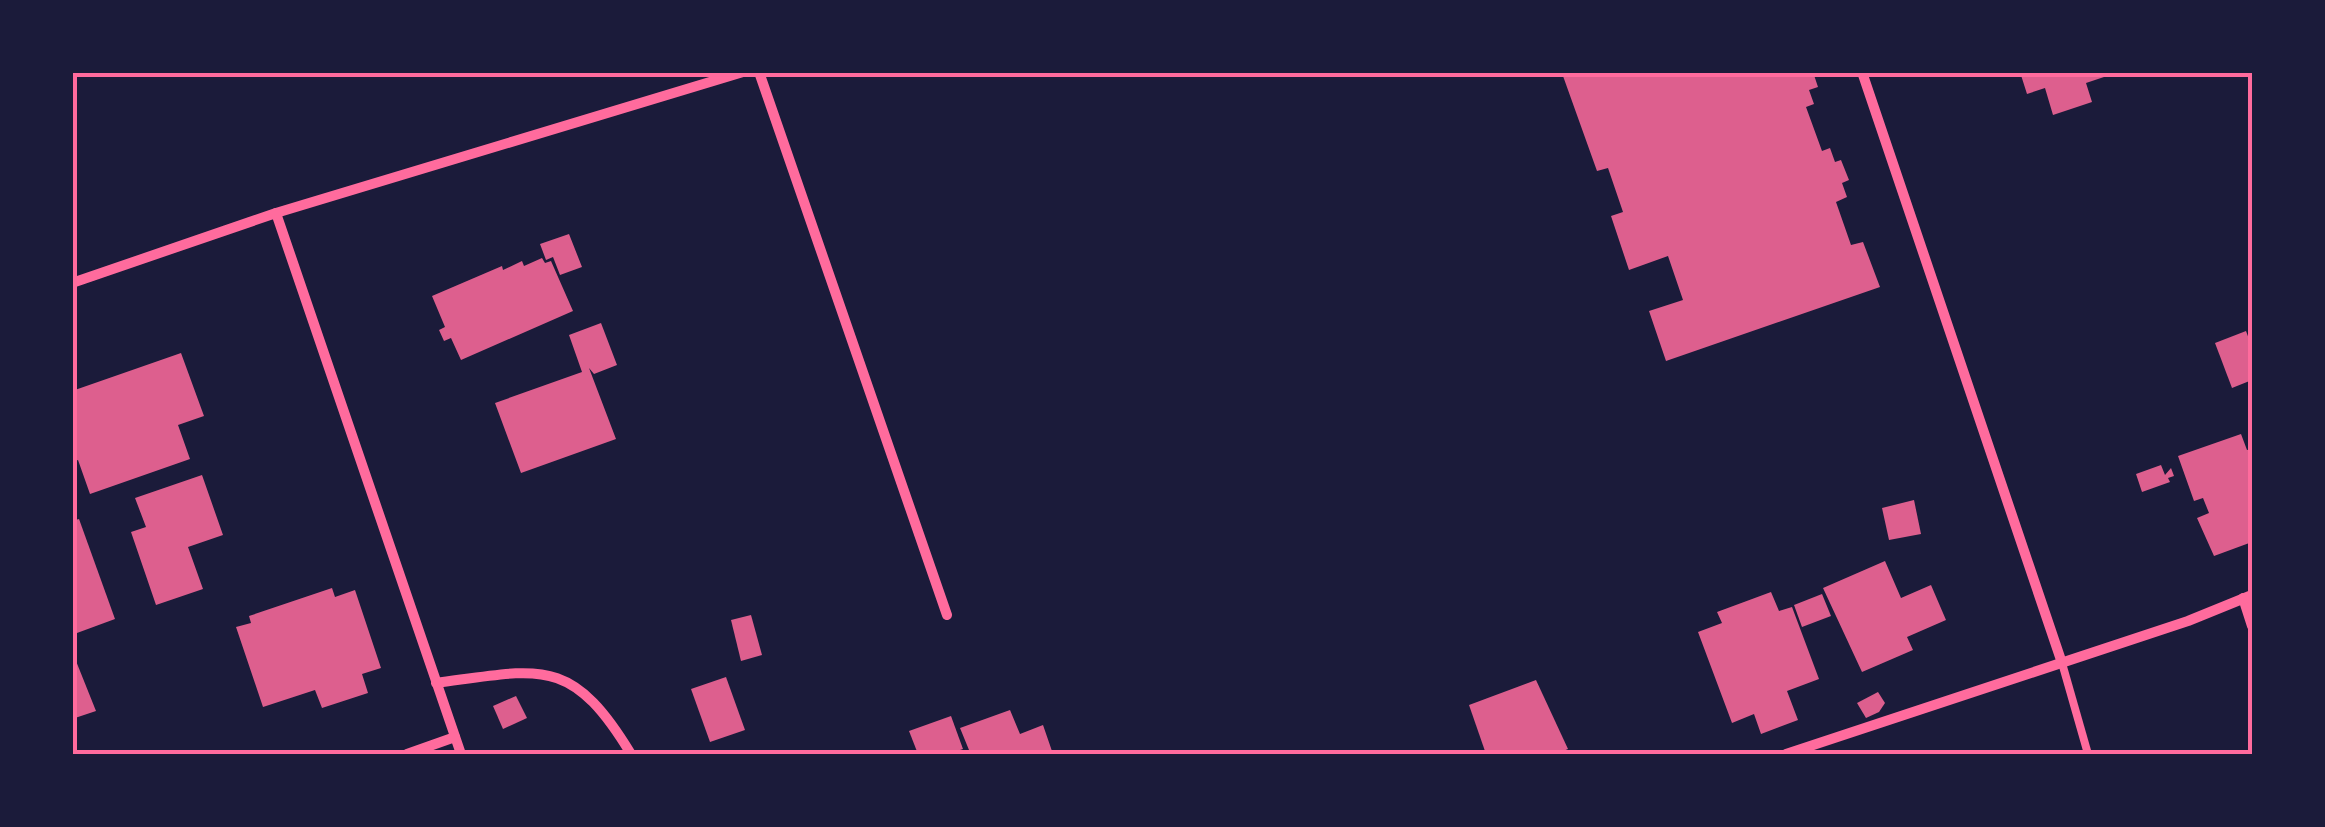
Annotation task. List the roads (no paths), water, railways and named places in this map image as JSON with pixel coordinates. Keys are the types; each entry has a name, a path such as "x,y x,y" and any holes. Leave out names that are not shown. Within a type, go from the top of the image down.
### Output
{"street":[{"path":"72,283 276,213 743,72"},
{"path":"759,72 947,615"},
{"path":"1862,72 2062,663"},
{"path":"276,213 461,754"},
{"path":"1786,754 2188,622 2248,597 2252,626"},
{"path":"436,682 520,671 556,676 588,694 631,754"},
{"path":"408,754 455,737"}],"lane":[{"path":"2062,663 2088,754"}]}
